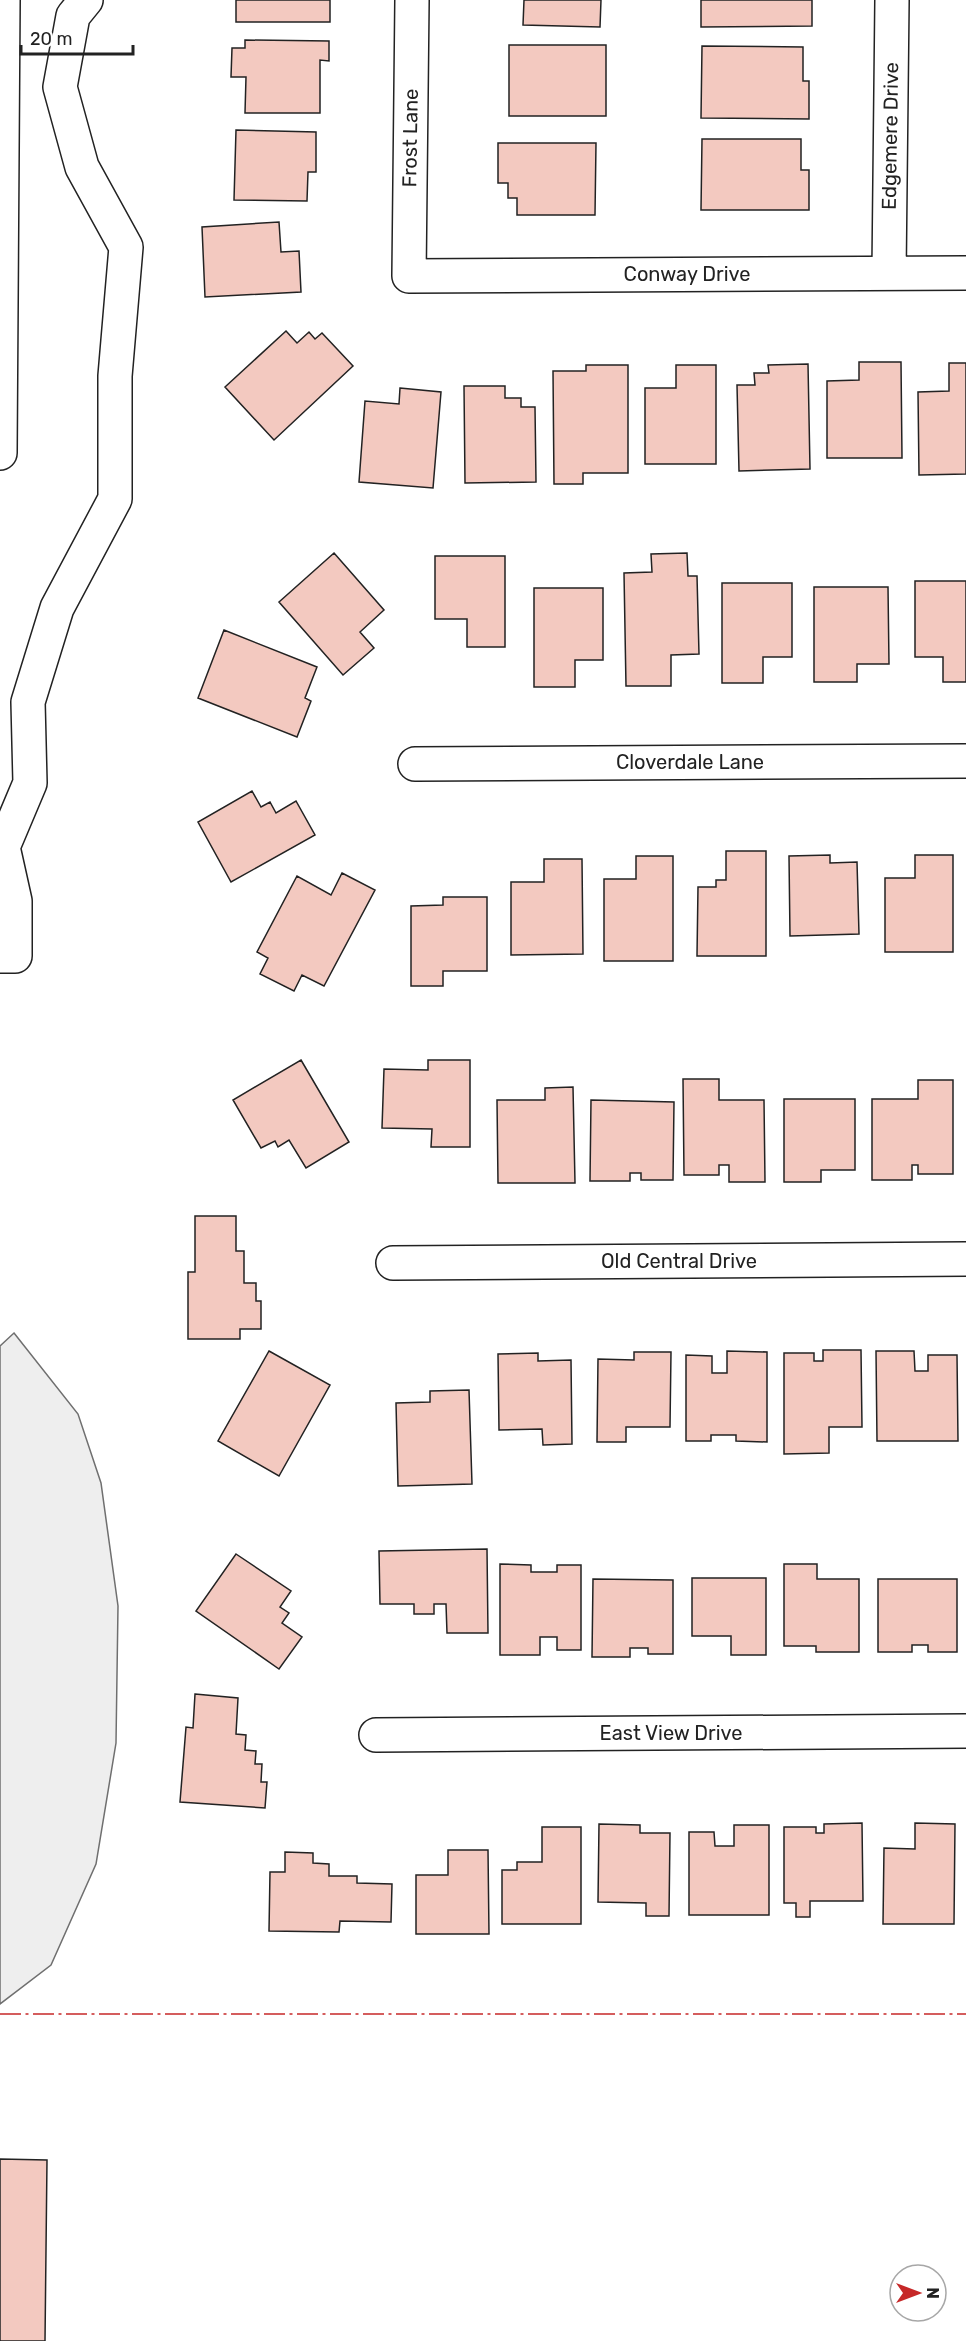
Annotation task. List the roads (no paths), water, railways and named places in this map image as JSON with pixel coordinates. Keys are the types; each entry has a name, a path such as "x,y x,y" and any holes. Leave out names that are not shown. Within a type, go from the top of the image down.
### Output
{"street":[{"path":"0,453 3,0"},
{"path":"0,956 15,956 15,901 1,847 30,783 28,702 57,608 115,499 115,376 126,247 82,167 60,87 73,16 86,0"},
{"name":"Frost Lane","path":"408,276 412,0"},
{"name":"Edgemere Drive","path":"889,273 892,0"},
{"name":"Conway Drive","path":"408,276 966,273"},
{"name":"Cloverdale Lane","path":"415,764 966,760"},
{"name":"Old Central Drive","path":"393,1263 966,1259"},
{"name":"East View Drive","path":"376,1735 966,1731"}]}
